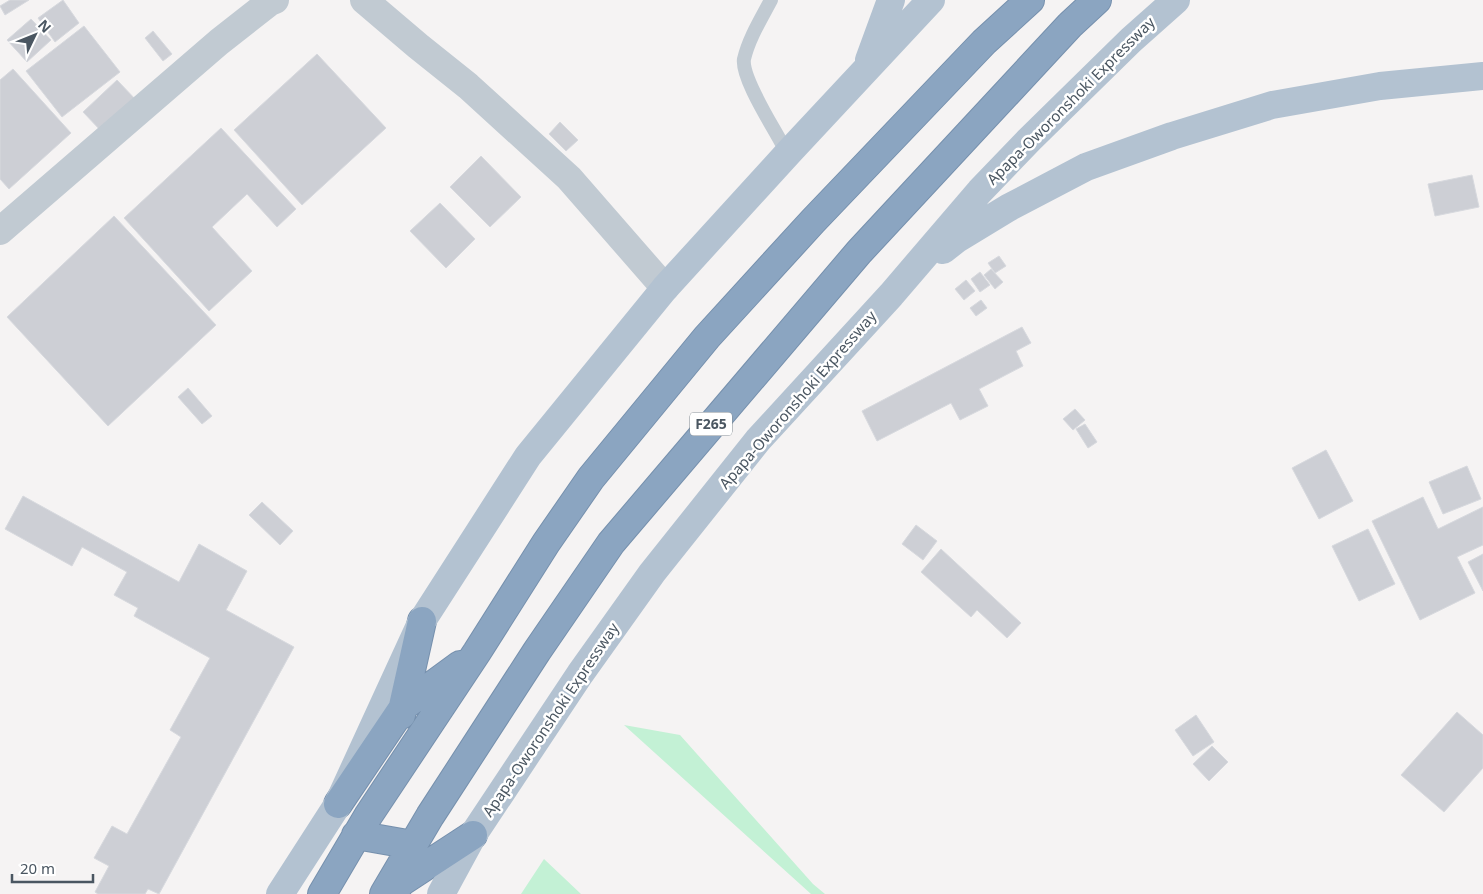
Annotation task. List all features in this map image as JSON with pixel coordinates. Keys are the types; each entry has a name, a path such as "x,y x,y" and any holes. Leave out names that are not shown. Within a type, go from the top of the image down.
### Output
{"highway":[{"path":"322,894 362,826 477,652 546,542 592,478 707,337 813,221 984,42 1030,0"},
{"name":"F265","path":"394,891 413,845 430,816 537,651 611,543 859,252 1070,25 1098,0"},
{"path":"362,826 404,706 422,621"},
{"path":"338,804 404,706 477,652"},
{"path":"394,891 430,816"},
{"path":"362,826 413,845"},
{"path":"394,891 473,835"}],"main road":[{"path":"864,72 891,0"},
{"path":"280,894 338,804 422,621 528,456 665,288 931,0"},
{"name":"Apapa-Oworonshoki Expressway","path":"442,894 473,835 580,674 652,573 758,440 891,295 980,191 1131,40 1176,0"},
{"path":"891,295 957,239 1008,208 1086,167 1172,136 1272,105 1380,86 1483,76"}],"street":[{"path":"0,231 219,42 275,0"},
{"path":"364,0 468,86 569,178 665,288"}],"lane":[{"path":"771,0 752,37 744,61 748,81 781,142 790,151"}],"green space":[{"path":"624,725 680,735 813,884 825,894 811,894"},
{"path":"544,859 581,894 521,894"}],"building":[{"path":"10,0 29,0 5,15 0,6"},
{"path":"63,0 79,23 55,42 38,18"},
{"path":"31,19 51,40 27,62 7,40"},
{"path":"84,26 120,72 62,117 26,71"},
{"path":"153,31 172,54 163,61 145,38"},
{"path":"317,54 386,128 302,205 234,130"},
{"path":"13,69 71,133 9,189 0,179 0,80"},
{"path":"117,80 137,101 102,132 83,112"},
{"path":"560,122 578,140 566,151 549,134"},
{"path":"221,128 296,209 277,227 247,194 212,227 252,271 209,311 124,218"},
{"path":"481,156 521,197 490,227 450,187"},
{"path":"1472,175 1479,207 1435,216 1428,184"},
{"path":"440,203 475,239 446,268 410,231"},
{"path":"114,216 216,325 108,426 7,317"},
{"path":"999,256 1006,266 995,273 988,263"},
{"path":"991,269 1003,282 995,289 984,275"},
{"path":"980,272 990,285 980,292 971,279"},
{"path":"966,280 975,291 964,300 955,289"},
{"path":"981,300 987,308 976,316 970,308"},
{"path":"1022,327 1031,343 1016,351 1023,366 979,389 988,406 960,420 951,403 877,441 862,411"},
{"path":"188,388 212,416 202,424 178,397"},
{"path":"1075,409 1085,420 1073,430 1063,419"},
{"path":"1085,424 1097,442 1088,448 1076,429"},
{"path":"1326,450 1353,501 1319,519 1292,468"},
{"path":"1467,466 1481,499 1443,514 1429,482"},
{"path":"23,496 179,582 199,544 247,571 226,610 294,647 159,894 148,889 145,894 98,894 95,892 109,866 94,858 112,826 127,834 181,737 170,730 210,658 134,616 138,608 114,595 127,572 82,547 72,566 5,529"},
{"path":"1423,497 1438,529 1483,507 1483,545 1457,557 1475,593 1420,620 1372,521"},
{"path":"262,502 293,531 280,545 249,515"},
{"path":"916,525 937,541 923,560 902,544"},
{"path":"1368,529 1395,584 1359,601 1332,546"},
{"path":"941,549 1021,623 1007,638 977,610 971,617 921,572"},
{"path":"1483,554 1483,591 1468,562"},
{"path":"1457,712 1483,735 1483,768 1444,812 1401,775"},
{"path":"1196,715 1214,742 1193,756 1175,730"},
{"path":"1212,746 1228,762 1209,781 1193,764"}]}
